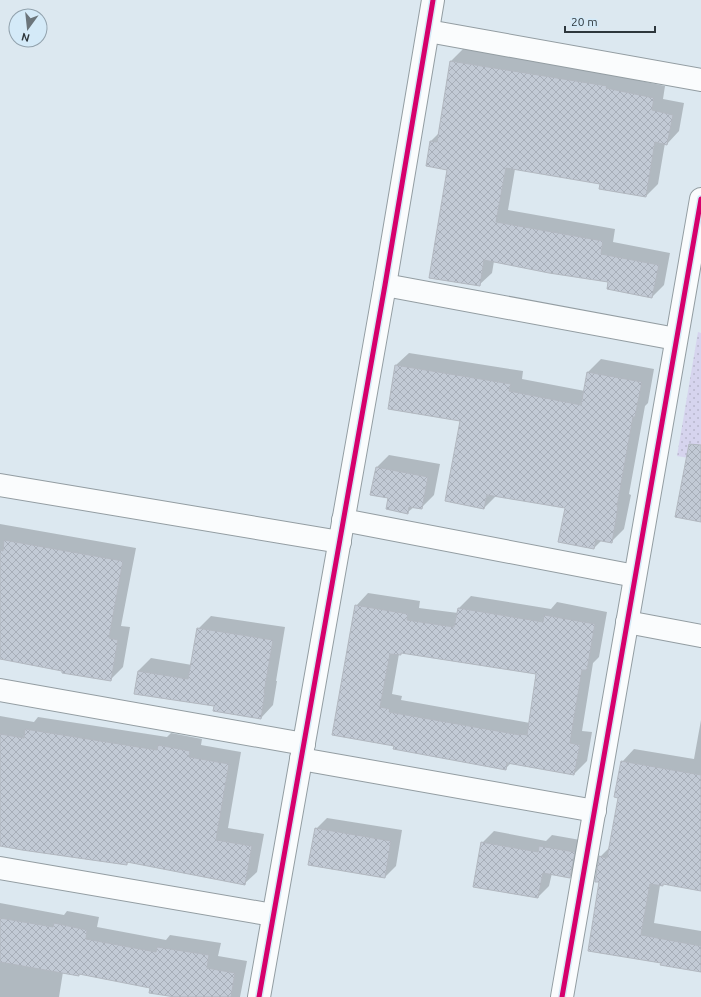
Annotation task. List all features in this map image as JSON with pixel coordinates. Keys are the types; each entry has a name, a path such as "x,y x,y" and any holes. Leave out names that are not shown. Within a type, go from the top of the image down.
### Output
{"street":[{"path":"259,997 386,285 433,0"},
{"path":"428,31 701,80"},
{"path":"562,997 701,199"},
{"path":"386,285 676,339"},
{"path":"0,485 340,542"},
{"path":"343,520 636,576"},
{"path":"627,622 701,636"},
{"path":"0,690 595,811"},
{"path":"0,868 273,915"}],"shaded area":[{"path":"698,332 701,333 701,460 677,456"}],"building":[{"path":"450,61 607,86 606,88 654,98 652,110 673,115 667,145 655,142 646,197 599,189 600,184 506,168 496,222 603,241 601,254 659,265 652,298 607,289 608,282 549,273 484,260 480,286 429,278 447,170 426,166 430,141 437,142"},
{"path":"395,365 511,384 509,391 581,405 587,372 642,382 635,417 633,417 612,543 596,540 594,549 558,542 565,508 487,495 484,509 445,501 460,421 388,409"},
{"path":"689,444 701,445 701,522 675,517"},
{"path":"376,467 428,477 422,509 409,507 408,514 386,509 388,498 370,495"},
{"path":"4,540 123,561 109,638 118,640 111,681 62,673 62,671 0,659 0,550 3,551"},
{"path":"355,605 408,614 407,620 454,627 458,608 543,622 544,615 595,624 587,670 582,670 570,743 580,745 574,775 507,763 506,770 393,749 394,746 332,735","holes":["401,653 536,674 527,735 389,712 390,709 380,707 390,654 401,655"]},
{"path":"197,628 273,640 261,719 213,711 214,706 134,694 138,671 188,679"},
{"path":"25,729 157,750 158,745 190,751 189,757 229,764 216,840 252,846 245,885 127,862 127,865 0,846 0,734 24,738"},
{"path":"621,761 701,775 701,891 663,884 663,886 650,884 641,935 701,946 701,972 660,965 661,963 588,951 599,882 595,882 599,856 607,858 618,798 614,797"},
{"path":"315,828 391,841 385,878 308,865"},
{"path":"481,842 538,852 539,846 575,852 570,878 543,873 538,898 473,887"},
{"path":"0,918 53,927 54,923 87,930 86,939 156,952 157,947 209,955 207,968 235,973 231,997 175,997 149,993 150,988 79,974 79,976 0,962"}],"cycle path":[{"path":"259,997 385,285 433,0"},
{"path":"562,997 701,199"}]}
